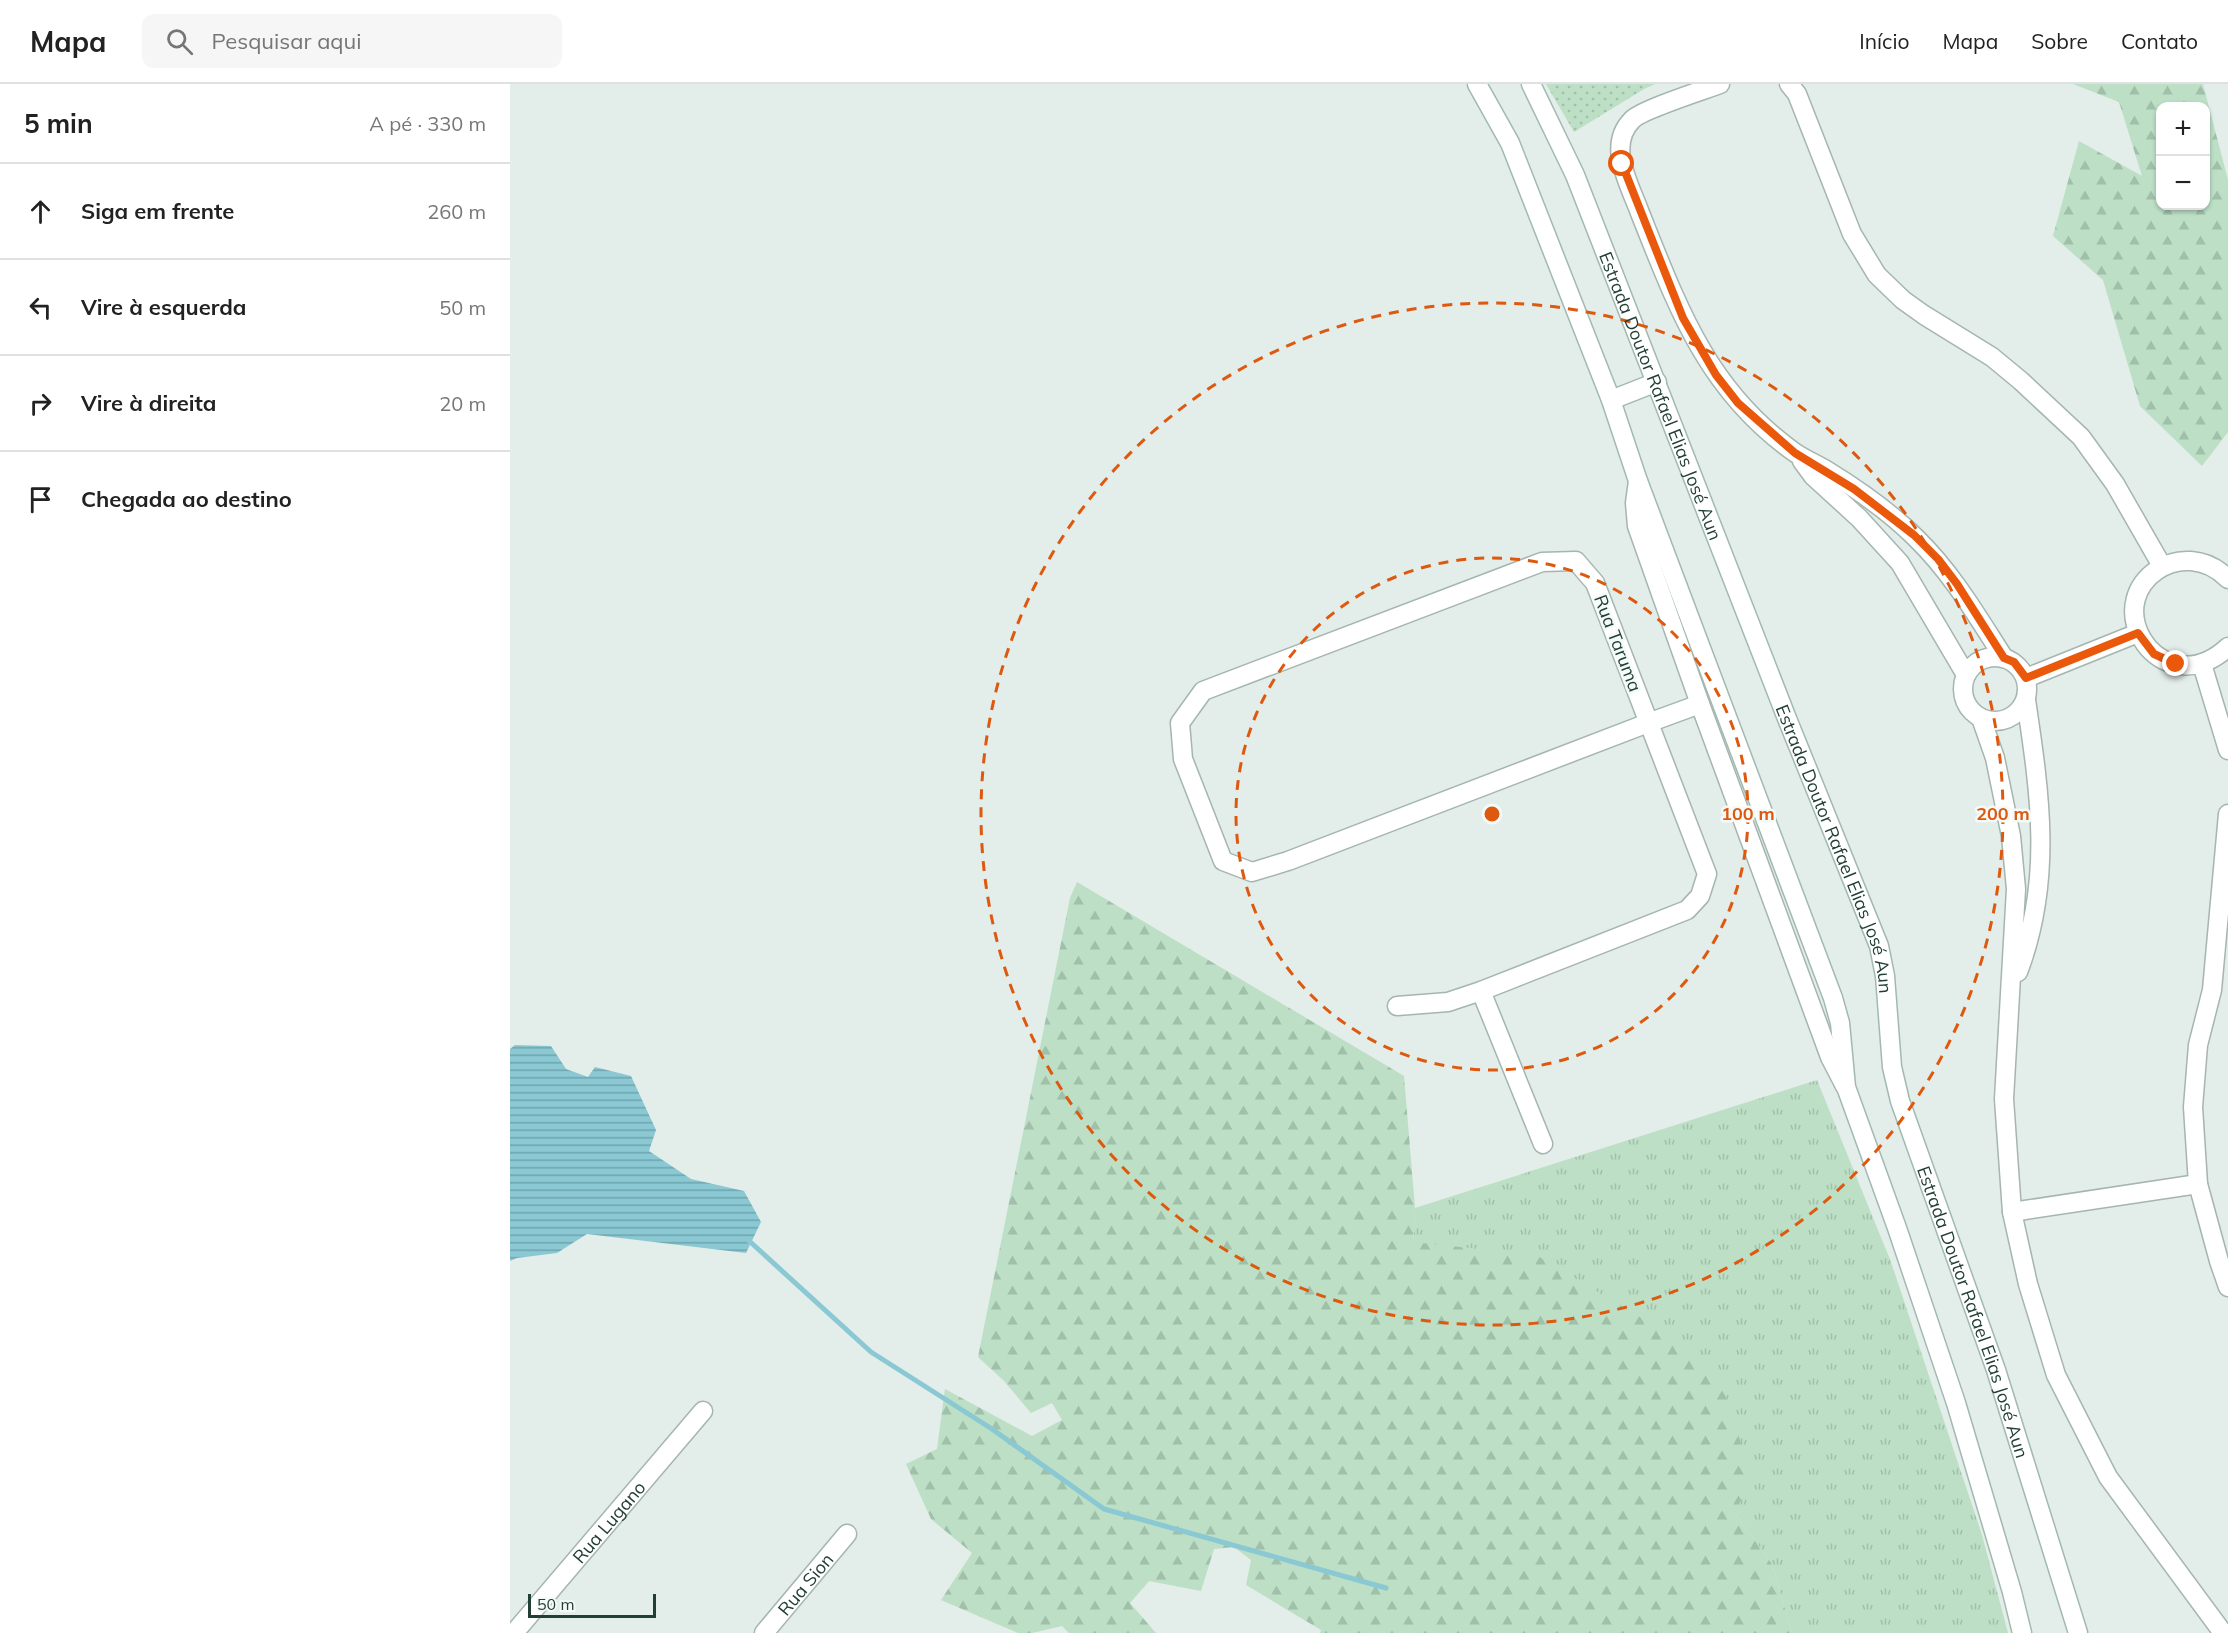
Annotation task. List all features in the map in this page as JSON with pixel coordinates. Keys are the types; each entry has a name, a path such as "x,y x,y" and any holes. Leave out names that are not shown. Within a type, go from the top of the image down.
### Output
{"street":[{"path":"1477,84 1510,143 1611,400 1638,481 1833,998 1840,1023 1846,1088"},
{"name":"Estrada Doutor Rafael Elias José Aun","path":"1531,84 1575,174 1786,716 1879,946 1885,976 1892,1067 1900,1101 1996,1370 2078,1633"},
{"path":"1720,84 1632,119 1622,137 1619,149 1622,164 1667,280 1698,346 1716,375 1738,403 1795,453 1854,489 1914,535 1938,559 1957,584 2004,658"},
{"path":"1790,84 1797,94 1852,234 1877,275 1903,300 1924,315 1992,357 2081,437 2121,492 2162,566"},
{"path":"1611,400 1657,382"},
{"path":"1795,453 1813,476 1859,518 1900,562 1966,675"},
{"path":"1638,481 1635,503 1637,526 1830,1057 1846,1088 1898,1228 1956,1403 2022,1633"},
{"path":"2228,578 2218,570 2197,561 2185,560 2162,566 2145,581 2136,600 2134,612 2138,633 2154,654 2164,660 2189,666 2202,664 2212,660 2228,647"},
{"name":"Rua Taruma","path":"1397,1006 1448,1002 1481,991 1688,910 1700,896 1707,874 1595,583 1576,561 1542,562 1203,691 1180,723 1183,759 1223,861 1252,872 1288,861 1648,723"},
{"path":"2026,678 2138,633"},
{"path":"2011,988 2028,945 2042,867 2039,786 2026,700 2028,689 2026,678 2014,662 2004,658 1990,657 1976,663 1966,675 1963,692 1967,704 1981,718 1995,758 2011,836 2016,889 2004,1099 2012,1212 2028,1284 2056,1375 2108,1477 2223,1633"},
{"path":"2202,664 2228,750"},
{"path":"1981,718 1999,721 2015,715 2026,700"},
{"path":"1648,723 1700,704"},
{"path":"2228,814 2212,990 2198,1045 2193,1107 2198,1184 2218,1261 2228,1287"},
{"path":"2212,990 2228,972"},
{"path":"1481,991 1543,1144"},
{"path":"2012,1212 2198,1184"},
{"name":"Rua Lugano","path":"514,1633 703,1411"},
{"name":"Rua Sion","path":"764,1633 847,1534"}],"green space":[{"path":"1546,84 1655,84 1574,132"},
{"path":"2073,84 2203,84 2208,102 2156,102 2156,210 2210,210 2210,111 2228,180 2228,432 2202,466 2140,406 2103,280 2053,236 2079,141 2142,176 2119,102"},
{"path":"1077,882 1404,1076 1415,1208 1413,1242 1536,1255 1715,1362 1753,1481 1734,1512 1772,1564 1792,1633 1320,1633 1321,1630 1246,1585 1251,1560 1234,1547 1214,1549 1201,1591 1149,1581 1130,1603 1156,1633 1069,1633 1062,1626 1032,1633 1018,1633 941,1600 972,1553 931,1519 906,1464 937,1449 945,1389 1032,1436 1062,1420 1052,1403 1031,1413 1004,1381 978,1357 1070,898"},
{"path":"1817,1080 1891,1262 1982,1535 2008,1633 1792,1633 1772,1564 1734,1512 1413,1242 1415,1208"}],"water":[{"path":"515,1045 551,1046 566,1069 588,1077 595,1067 631,1076 656,1130 649,1151 691,1179 744,1191 761,1222 746,1253 587,1234 557,1253 510,1261 510,1049"}],"waterway":[{"path":"747,1239 871,1352 992,1429 1104,1509 1386,1588"}],"route":[{"path":"1622,164 1683,318 1716,375 1738,403 1795,453 1854,489 1914,535 1938,559 1957,584 2004,658 2014,662 2026,678 2138,633 2154,654 2176,664"}]}
